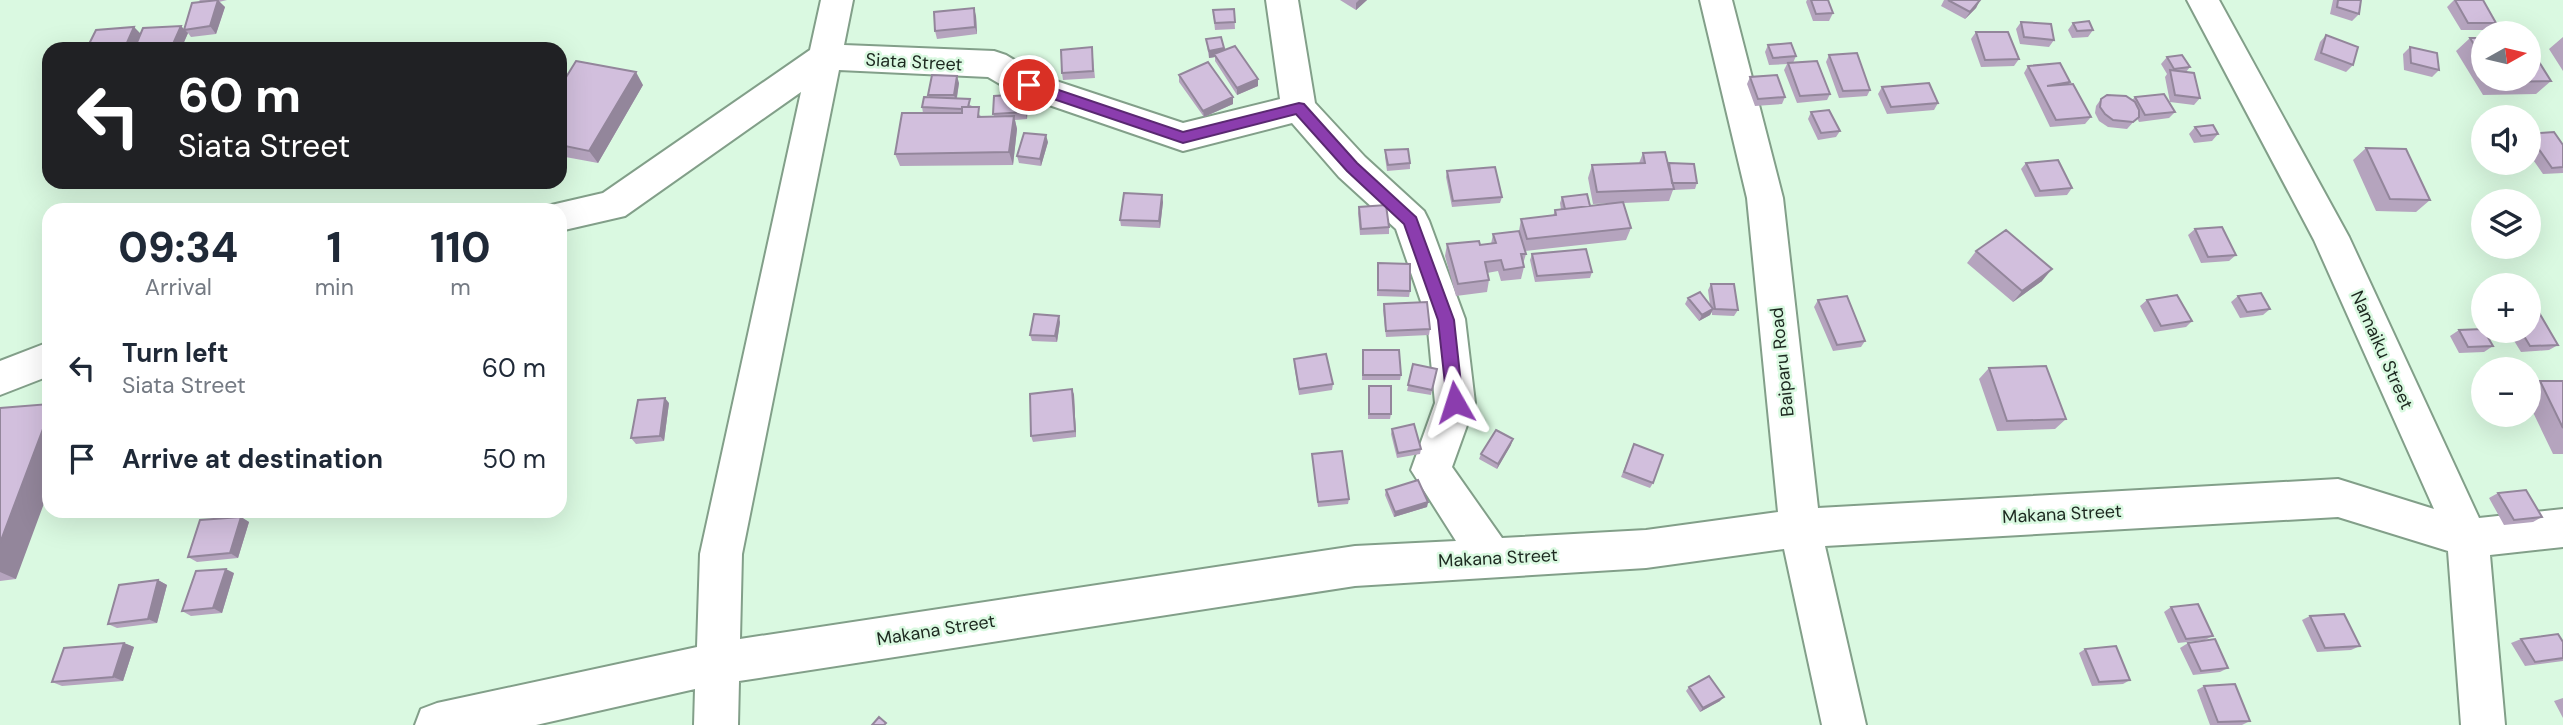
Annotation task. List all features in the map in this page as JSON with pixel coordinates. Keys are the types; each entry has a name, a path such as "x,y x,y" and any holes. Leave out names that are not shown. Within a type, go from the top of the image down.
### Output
{"street":[{"path":"716,725 721,554 837,0"},
{"path":"1282,0 1299,108 1352,167 1411,221 1446,320 1455,402 1431,470 1492,558"},
{"name":"Baiparu Road","path":"1716,0 1765,198 1800,528 1844,725"},
{"name":"Namaiku Street","path":"2203,0 2331,237 2468,538 2483,725"},
{"path":"567,215 612,206 824,57"},
{"name":"Siata Street","path":"824,57 995,64 1029,85 1183,137 1299,108"},
{"path":"0,378 42,362"},
{"name":"Makana Street","path":"438,725 718,663 1355,566 1646,549 1800,528 2338,498 2468,538 2563,527"}],"building":[{"path":"218,0 210,26 184,30 192,3"},
{"path":"1811,0 1828,0 1833,13 1816,14"},
{"path":"1948,0 1980,0 1970,12"},
{"path":"2338,0 2361,0 2359,14 2337,7"},
{"path":"2455,0 2483,0 2495,21 2468,23"},
{"path":"974,8 975,27 935,31 934,12"},
{"path":"1234,9 1235,22 1215,23 1213,10"},
{"path":"2089,21 2093,30 2077,31 2073,23"},
{"path":"2021,22 2051,24 2054,40 2024,37"},
{"path":"181,26 174,42 137,42 143,28"},
{"path":"134,27 127,42 90,42 96,30"},
{"path":"1976,32 2008,32 2019,59 1985,60"},
{"path":"2326,35 2358,47 2353,65 2321,53"},
{"path":"1221,37 1224,48 1209,51 1206,39"},
{"path":"1791,43 1796,56 1773,58 1768,45"},
{"path":"1235,46 1258,79 1237,88 1214,54"},
{"path":"1092,47 1093,71 1062,73 1061,50"},
{"path":"2410,47 2437,53 2439,70 2411,63"},
{"path":"1857,53 1870,90 1843,91 1829,55"},
{"path":"2182,55 2190,67 2174,69 2167,57"},
{"path":"576,61 636,72 589,151 567,146 567,76"},
{"path":"1817,61 1830,94 1800,96 1788,63"},
{"path":"1208,62 1233,97 1203,111 1179,75"},
{"path":"2060,63 2070,82 2047,86 2073,84 2091,117 2056,120 2028,66"},
{"path":"2541,65 2551,81 2541,81"},
{"path":"2170,70 2194,73 2200,98 2175,95"},
{"path":"932,75 957,76 954,95 928,95"},
{"path":"1777,75 1785,97 1758,99 1750,77"},
{"path":"1929,83 1938,103 1891,107 1882,87"},
{"path":"1026,94 1025,112 993,114 994,96"},
{"path":"2164,94 2175,112 2145,115 2135,97"},
{"path":"2107,95 2126,96 2135,102 2139,117 2133,122 2113,120 2100,107 2101,99"},
{"path":"924,97 970,99 968,107 962,109 922,107"},
{"path":"962,107 979,107 978,117 1014,116 1009,152 895,154 902,113 962,113"},
{"path":"1829,110 1840,131 1821,133 1811,112"},
{"path":"2213,125 2218,134 2201,136 2195,127"},
{"path":"2554,132 2563,145 2563,167 2552,168 2541,152 2541,133"},
{"path":"1024,133 1046,135 1040,159 1017,156"},
{"path":"2366,148 2406,149 2430,200 2390,199"},
{"path":"1408,149 1410,163 1388,165 1385,150"},
{"path":"1665,152 1674,189 1597,192 1592,165 1645,163 1643,153"},
{"path":"2058,160 2072,188 2040,191 2026,163"},
{"path":"1669,163 1694,164 1697,183 1672,183"},
{"path":"1495,167 1502,197 1453,201 1447,171"},
{"path":"1124,193 1162,195 1159,221 1120,220"},
{"path":"1587,194 1590,206 1565,209 1562,197"},
{"path":"1623,202 1631,228 1527,239 1521,219 1556,215 1555,210"},
{"path":"1386,205 1389,227 1361,229 1359,207"},
{"path":"2222,227 2236,255 2208,257 2195,229"},
{"path":"2006,230 2052,269 2022,291 1976,251"},
{"path":"1519,231 1526,254 1521,254 1524,267 1504,270 1501,260 1485,262 1489,280 1458,284 1447,244 1479,241 1480,245 1496,243 1493,234"},
{"path":"1586,249 1592,272 1537,276 1532,254"},
{"path":"1378,263 1410,264 1410,291 1378,290"},
{"path":"1711,284 1734,284 1738,310 1715,309"},
{"path":"1700,292 1713,309 1702,315 1688,298"},
{"path":"2261,293 2270,309 2247,312 2238,296"},
{"path":"2177,295 2192,321 2161,326 2147,300"},
{"path":"1847,296 1865,341 1837,345 1818,300"},
{"path":"1427,302 1430,329 1386,331 1384,304"},
{"path":"1034,314 1059,316 1055,336 1030,335"},
{"path":"2541,316 2558,345 2530,346 2528,343 2541,343"},
{"path":"2459,330 2471,330 2471,343 2491,343 2493,346 2468,347"},
{"path":"1363,350 1399,350 1401,375 1363,375"},
{"path":"1326,354 1333,384 1299,389 1294,359"},
{"path":"1413,364 1437,369 1432,390 1408,385"},
{"path":"2046,366 2066,419 2007,421 1989,368"},
{"path":"2541,381 2563,381 2563,428 2541,383"},
{"path":"1369,386 1391,386 1391,414 1369,414"},
{"path":"1072,389 1075,431 1031,436 1030,394"},
{"path":"665,398 660,436 631,438 638,400"},
{"path":"42,405 42,432 0,543 0,408"},
{"path":"1414,424 1421,449 1398,453 1392,429"},
{"path":"1496,430 1513,439 1498,464 1481,454"},
{"path":"1634,444 1663,455 1653,483 1624,472"},
{"path":"1342,451 1349,499 1318,502 1312,454"},
{"path":"1418,480 1428,502 1395,512 1386,490"},
{"path":"2526,490 2542,517 2514,520 2498,493"},
{"path":"241,518 230,553 188,557 200,520"},
{"path":"226,569 213,608 182,611 196,571"},
{"path":"158,580 148,619 108,624 119,585"},
{"path":"2198,604 2213,636 2186,639 2171,607"},
{"path":"2344,614 2360,646 2325,648 2310,616"},
{"path":"2558,634 2563,642 2563,658 2535,662 2521,639"},
{"path":"2215,639 2228,668 2201,671 2188,643"},
{"path":"124,643 113,677 52,682 64,648"},
{"path":"2116,646 2130,680 2099,682 2085,649"},
{"path":"1709,676 1724,697 1703,708 1689,687"},
{"path":"2235,684 2250,721 2218,722 2204,686"},
{"path":"879,717 886,723 872,725"}],"route":[{"path":"1029,85 1183,137 1299,108 1352,167 1411,221 1446,320 1455,402"}]}
